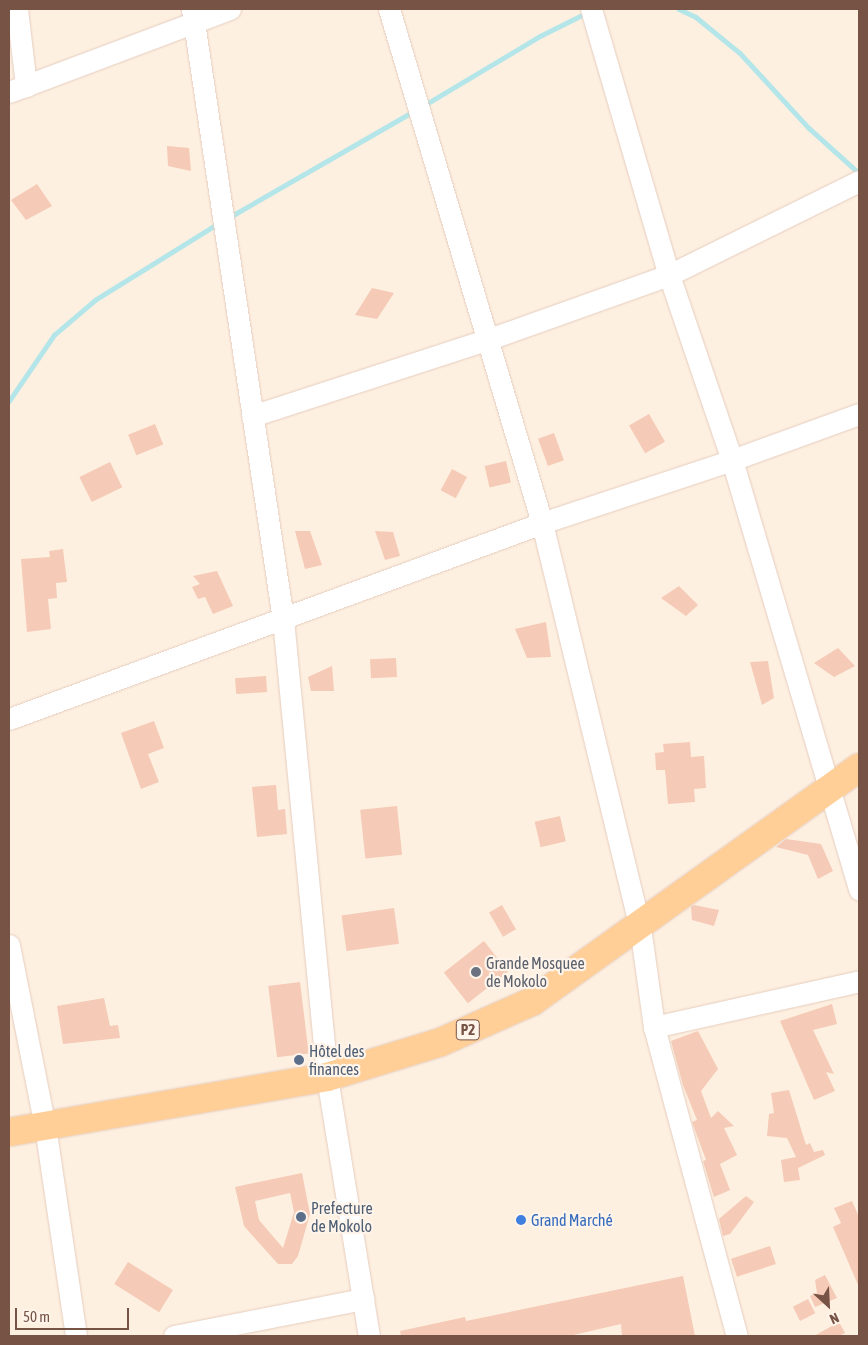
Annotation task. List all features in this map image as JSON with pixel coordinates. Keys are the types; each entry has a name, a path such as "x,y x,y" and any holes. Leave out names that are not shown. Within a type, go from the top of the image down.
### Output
{"main road":[{"name":"P2","path":"9,1132 327,1077 441,1042 533,1001 640,927 859,768"}],"street":[{"path":"17,9 18,89 193,16 230,9"},
{"path":"389,9 489,339 542,523 640,927 654,1027 737,1336"},
{"path":"591,9 669,275 732,460 859,890"},
{"path":"193,16 219,203 283,619 327,1077 369,1336"},
{"path":"252,416 489,339 669,275 854,184"},
{"path":"9,719 542,523 732,460 859,414"},
{"path":"9,945 45,1126 76,1336"},
{"path":"654,1027 859,981"},
{"path":"174,1336 363,1300"}],"building":[{"path":"167,146 189,148 191,171 168,166"},
{"path":"37,184 52,206 26,220 11,200"},
{"path":"372,288 394,293 377,319 355,315"},
{"path":"649,414 665,442 645,453 629,426"},
{"path":"155,424 163,444 136,455 128,435"},
{"path":"554,433 564,460 548,466 538,439"},
{"path":"506,461 511,482 490,487 485,466"},
{"path":"110,462 122,487 92,502 79,477"},
{"path":"452,469 467,477 456,498 441,490"},
{"path":"295,531 310,531 322,565 305,569"},
{"path":"375,531 393,532 400,556 385,560"},
{"path":"63,549 67,582 56,583 57,598 48,599 51,629 27,632 21,559 50,557 49,551"},
{"path":"217,571 233,606 213,614 205,597 198,599 192,587 200,584 193,576"},
{"path":"679,586 698,605 686,616 661,598"},
{"path":"546,622 551,657 527,658 515,629"},
{"path":"838,648 855,666 834,677 814,663"},
{"path":"396,658 397,677 371,678 370,659"},
{"path":"768,661 774,698 762,705 750,662"},
{"path":"332,666 334,691 311,691 308,677"},
{"path":"266,676 267,692 236,694 235,678"},
{"path":"154,721 164,748 148,754 159,782 141,789 121,733"},
{"path":"690,742 691,757 704,756 706,788 694,789 695,802 668,804 665,770 656,770 655,753 664,752 663,744"},
{"path":"276,785 278,810 285,809 287,834 257,837 252,787"},
{"path":"397,806 402,855 365,859 360,810"},
{"path":"560,816 566,841 541,847 535,822"},
{"path":"786,839 821,844 833,871 818,879 808,855 776,847"},
{"path":"502,905 516,929 503,937 489,912"},
{"path":"694,905 719,910 714,926 692,920 691,907"},
{"path":"394,908 399,944 347,951 342,915"},
{"name":"Grande Mosquee de Mokolo","path":"484,941 508,972 468,1003 444,972"},
{"path":"300,982 309,1053 277,1057 268,986"},
{"path":"104,998 110,1026 118,1025 120,1038 63,1044 57,1006"},
{"path":"832,1004 837,1024 813,1030 834,1074 826,1072 835,1091 814,1100 780,1021"},
{"path":"698,1031 718,1069 701,1091 711,1118 718,1111 734,1126 724,1128 737,1155 720,1164 730,1190 714,1197 703,1161 706,1160 692,1122 697,1120 683,1085 671,1041"},
{"path":"789,1090 806,1145 810,1143 814,1152 823,1150 825,1155 798,1168 800,1180 784,1182 781,1160 796,1157 787,1138 767,1136 769,1114 774,1113 771,1093"},
{"name":"Prefecture de Mokolo","path":"302,1173 310,1214 298,1256 292,1264 278,1264 244,1226 235,1187","holes":["290,1193 294,1212 283,1248 259,1220 255,1201"]},
{"path":"746,1196 754,1202 730,1234 723,1236 719,1219"},
{"path":"852,1201 859,1217 859,1287 833,1227 841,1223 834,1208"},
{"path":"770,1246 776,1264 737,1277 731,1259"},
{"path":"128,1262 173,1290 159,1312 114,1284"},
{"path":"825,1275 837,1298 815,1307 810,1296 817,1293 815,1280"},
{"path":"683,1276 695,1336 622,1336 621,1324 569,1336 401,1336 400,1331 465,1317 466,1321"},
{"path":"808,1299 815,1313 800,1321 793,1307"},
{"path":"839,1322 845,1333 839,1336 814,1336"}],"waterway":[{"path":"679,9 696,17 740,53 809,128 859,173"},
{"path":"423,106 540,36 586,13"},
{"path":"228,218 412,112"},
{"path":"9,401 54,335 95,300 217,224"}],"place":[{"name":"Grande Mosquee de Mokolo","path":"476,972"},
{"name":"Hôtel des finances","path":"299,1060"},
{"name":"Prefecture de Mokolo","path":"301,1217"},
{"name":"Grand Marché","path":"521,1220"}]}
